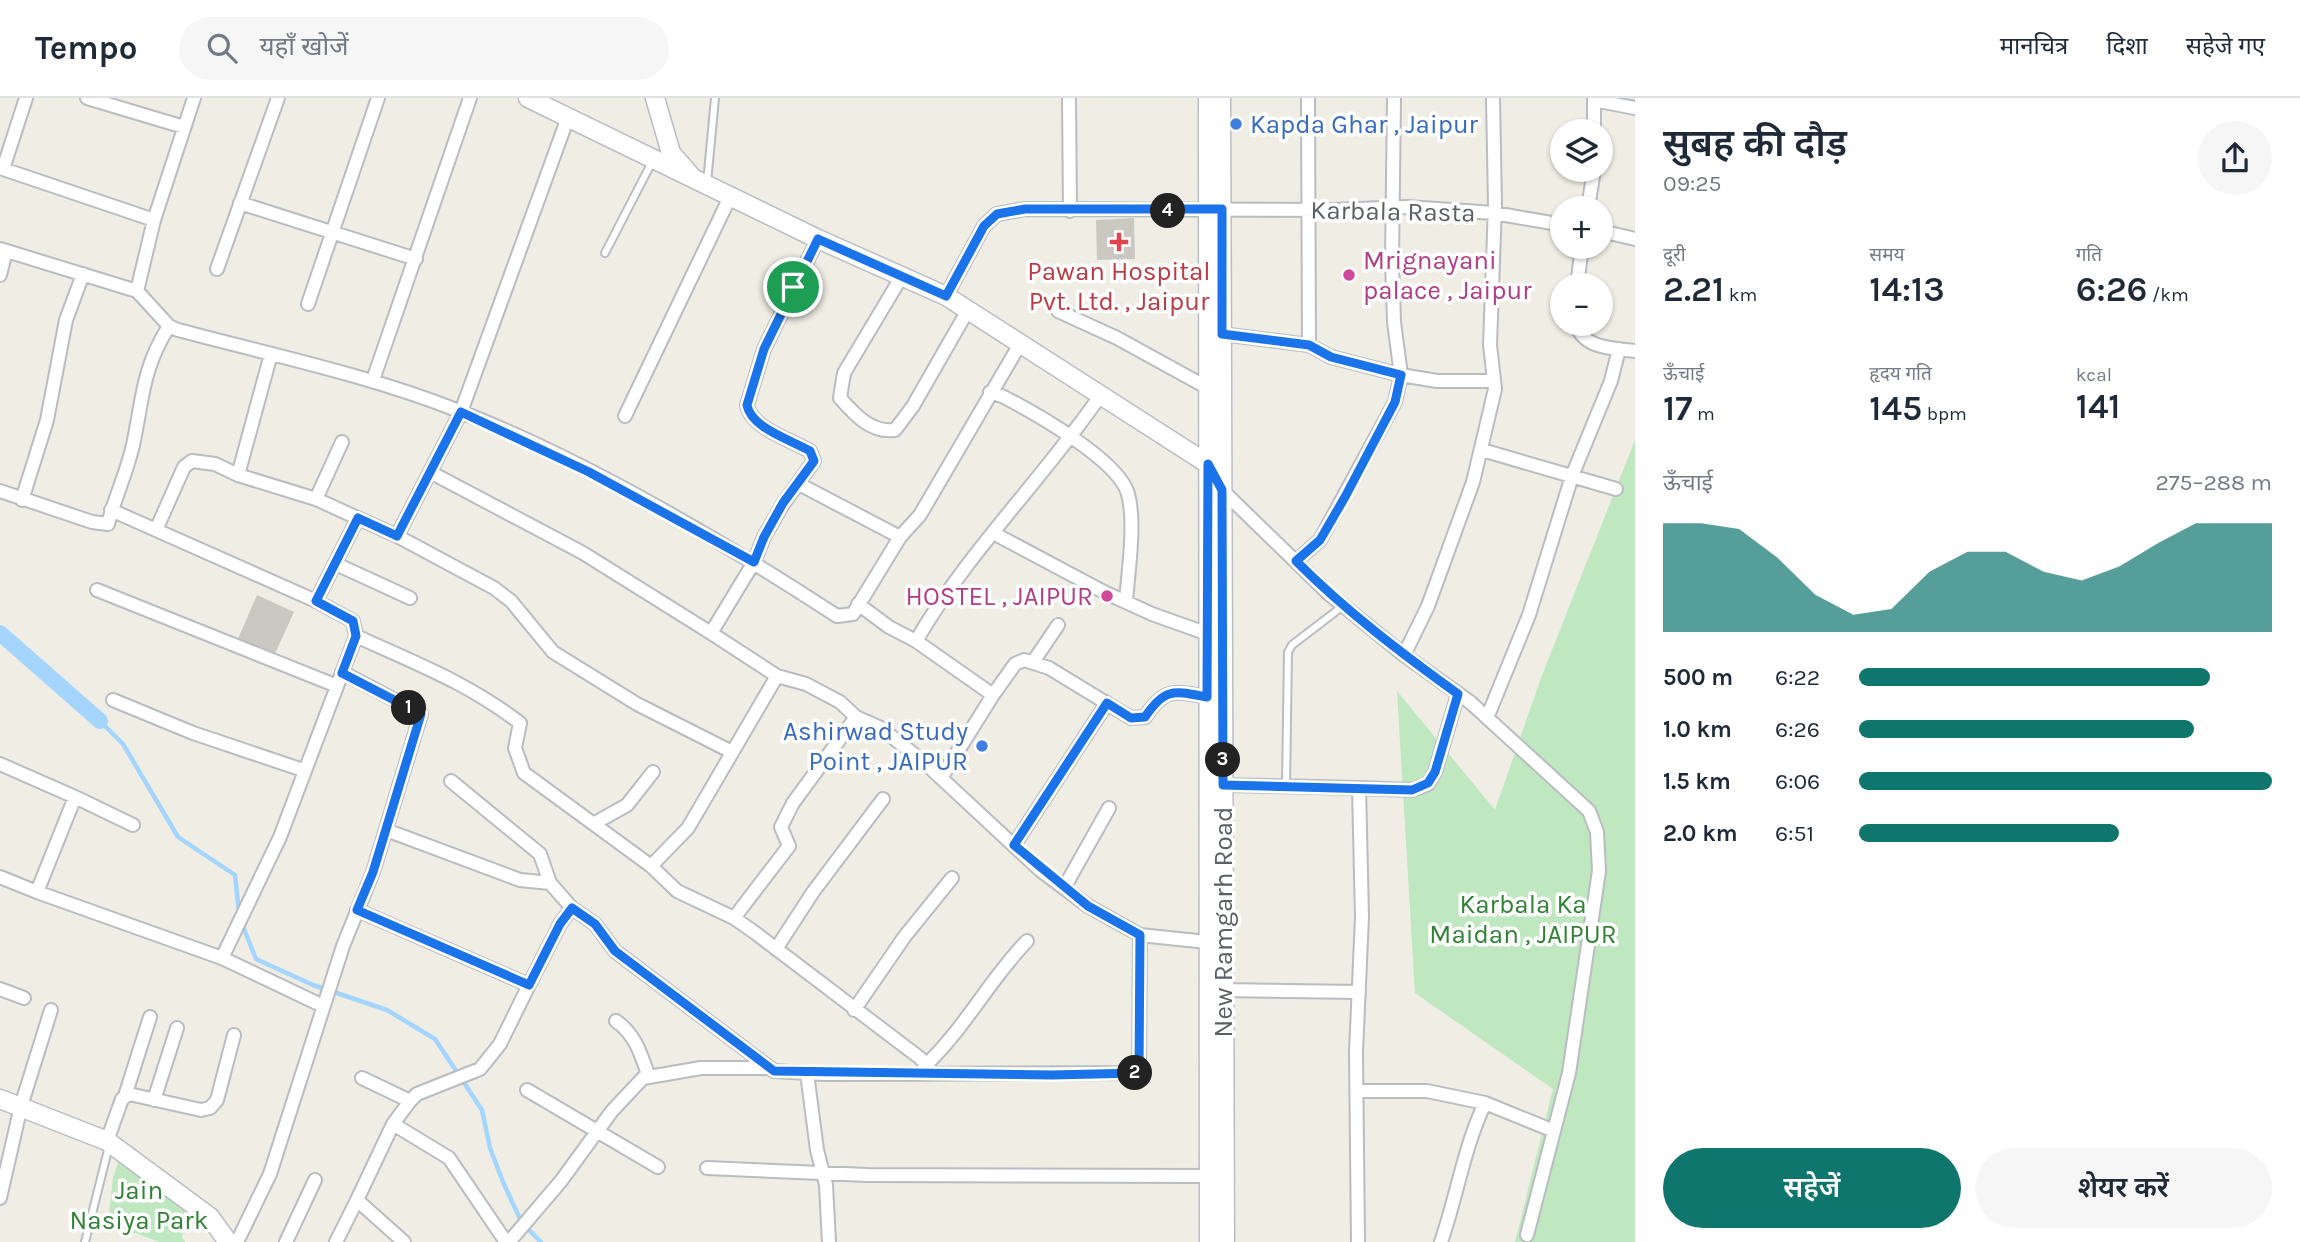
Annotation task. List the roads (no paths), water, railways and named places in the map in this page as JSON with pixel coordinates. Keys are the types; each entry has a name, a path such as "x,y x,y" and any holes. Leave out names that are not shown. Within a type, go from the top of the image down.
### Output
{"street":[{"path":"26,98 1,174 154,220"},
{"path":"87,98 184,127"},
{"path":"137,291 154,220 194,98"},
{"path":"217,270 278,98"},
{"path":"308,304 330,231 378,98"},
{"path":"373,380 471,98"},
{"path":"528,98 567,120 818,239 946,296 1208,464 1222,490 1343,606 1487,718 1589,811 1597,832 1599,871 1569,1073 1527,1235"},
{"path":"654,98 671,153 701,183"},
{"path":"1069,98 1070,211"},
{"name":"New Ramgarh Road","path":"1208,98 1222,334 1223,785 1208,1176 1209,1242"},
{"name":"New Ramgarh Road","path":"1221,98 1208,388 1207,943 1215,990 1225,1242"},
{"path":"1308,98 1306,129 1309,345"},
{"path":"1296,561 1320,540 1345,497 1395,402 1401,375 1394,322 1394,98"},
{"path":"1404,655 1427,606 1482,450 1494,381 1490,345 1494,213 1493,98"},
{"path":"1594,119 1594,99 1635,108"},
{"path":"397,536 461,412 567,120"},
{"path":"625,416 730,197"},
{"path":"240,203 416,259"},
{"name":"Karbala Rasta","path":"946,296 973,242 997,214 1025,209 1070,211 1393,208 1494,213 1550,223"},
{"path":"1613,234 1635,239"},
{"path":"711,634 754,562 770,526 814,461 810,451 757,422 748,413 747,405 764,349 818,239"},
{"path":"0,275 3,250 137,291 169,326 373,380 461,412 589,472 754,562 837,616 853,614 900,537 920,515 1020,344"},
{"path":"22,500 47,420 66,320 83,274"},
{"path":"902,276 844,373 840,398 860,420 883,432 895,430 913,406 968,310"},
{"path":"1058,311 1117,338 1208,388"},
{"path":"0,491 92,522 108,523 133,444 145,377 154,349 169,326"},
{"path":"1222,334 1309,345 1331,357 1401,375 1437,380 1494,381"},
{"path":"1580,336 1588,343 1635,351"},
{"path":"1487,718 1529,615 1572,476 1611,380 1619,349"},
{"path":"238,474 271,354"},
{"path":"990,392 1014,402 1071,437 1118,477 1128,493 1126,602"},
{"path":"916,641 935,608 1100,397"},
{"path":"316,499 342,442"},
{"path":"1482,450 1616,489"},
{"path":"156,530 184,467 192,461 215,464 316,499 397,536 494,588 511,601 553,652 637,704 732,752"},
{"path":"430,472 583,553 777,676 806,684 840,702 856,717 881,728 1088,906 1140,935 1207,943"},
{"path":"799,484 900,537"},
{"path":"111,510 316,601 353,621 356,636 280,836 222,958"},
{"path":"316,601 358,518"},
{"path":"995,534 1059,571 1126,602 1208,634"},
{"path":"337,564 410,598"},
{"path":"97,590 337,686"},
{"path":"858,604 993,695"},
{"path":"1034,662 1058,625"},
{"path":"356,636 443,673 492,702 520,723 514,748 524,773 651,866 677,891 734,918 929,1069"},
{"path":"942,778 993,695 1015,664 1024,660 1049,668 1137,719 1145,717 1157,700 1169,693 1207,697"},
{"path":"237,1242 270,1174 330,985 386,830 421,714 342,673"},
{"path":"651,866 688,828 777,676"},
{"path":"1223,785 1412,790 1428,783 1435,772 1458,694"},
{"path":"113,700 193,733 303,770"},
{"path":"1014,845 1107,703"},
{"path":"734,918 789,846 781,827 793,803 856,717"},
{"path":"0,764 133,825"},
{"path":"595,823 627,805 653,772"},
{"path":"451,781 540,854 550,883 572,908 595,924 615,951 774,1071 807,1073 929,1069 1139,1073 1140,935"},
{"path":"1357,1242 1357,1091 1362,917 1359,788"},
{"path":"37,892 75,797"},
{"path":"776,949 813,892 883,799"},
{"path":"1064,888 1109,808"},
{"path":"386,830 520,880 550,883"},
{"path":"0,877 222,958 324,1003"},
{"path":"854,1010 905,936 952,877"},
{"path":"336,1242 393,1124 417,1094 480,1069 500,1044 560,924 572,908"},
{"path":"357,910 529,985"},
{"path":"929,1069 1004,964 1027,941"},
{"path":"0,989 24,998"},
{"path":"1215,990 1359,992"},
{"path":"1,1191 21,1106 51,1010"},
{"path":"108,1143 150,1017"},
{"path":"616,1021 629,1030 649,1077"},
{"path":"154,1100 177,1028"},
{"path":"125,1096 134,1094 201,1110 210,1108 217,1100 234,1035"},
{"path":"393,1124 449,1158 509,1241 643,1078 701,1068 769,1068"},
{"path":"807,1073 826,1185 829,1242"},
{"path":"362,1078 410,1101"},
{"path":"527,1090 658,1167"},
{"path":"1357,1091 1427,1091 1485,1103 1554,1131"},
{"path":"0,1099 108,1143 210,1217 228,1242"},
{"path":"1441,1242 1456,1198 1473,1128 1485,1103"},
{"path":"708,1168 755,1172 1208,1176"},
{"path":"286,1242 315,1180"},
{"path":"357,1200 404,1242"}],"lane":[{"path":"701,183 715,98"},
{"path":"605,254 653,160"},
{"path":"1286,786 1289,652 1292,645 1343,606"},
{"path":"85,1242 108,1143"}],"waterway":[{"path":"0,633 100,721"},
{"path":"100,721 123,744 178,837 235,875 239,912"},
{"path":"242,924 256,959 313,985 387,1010 435,1039 482,1110 490,1148 503,1182 522,1223 541,1242"}],"place":[{"name":"Kapda Ghar , Jaipur","path":"1236,124"},
{"name":"Pawan Hospital Pvt. Ltd. , Jaipur","path":"1119,242"},
{"name":"Mrignayani palace , Jaipur","path":"1349,275"},
{"name":"HOSTEL , JAIPUR","path":"1107,596"},
{"name":"Ashirwad Study Point , JAIPUR","path":"982,746"}],"park label":[{"name":"Karbala Ka Maidan , JAIPUR","path":"1523,919"},
{"name":"Jain Nasiya Park","path":"139,1205"}]}
